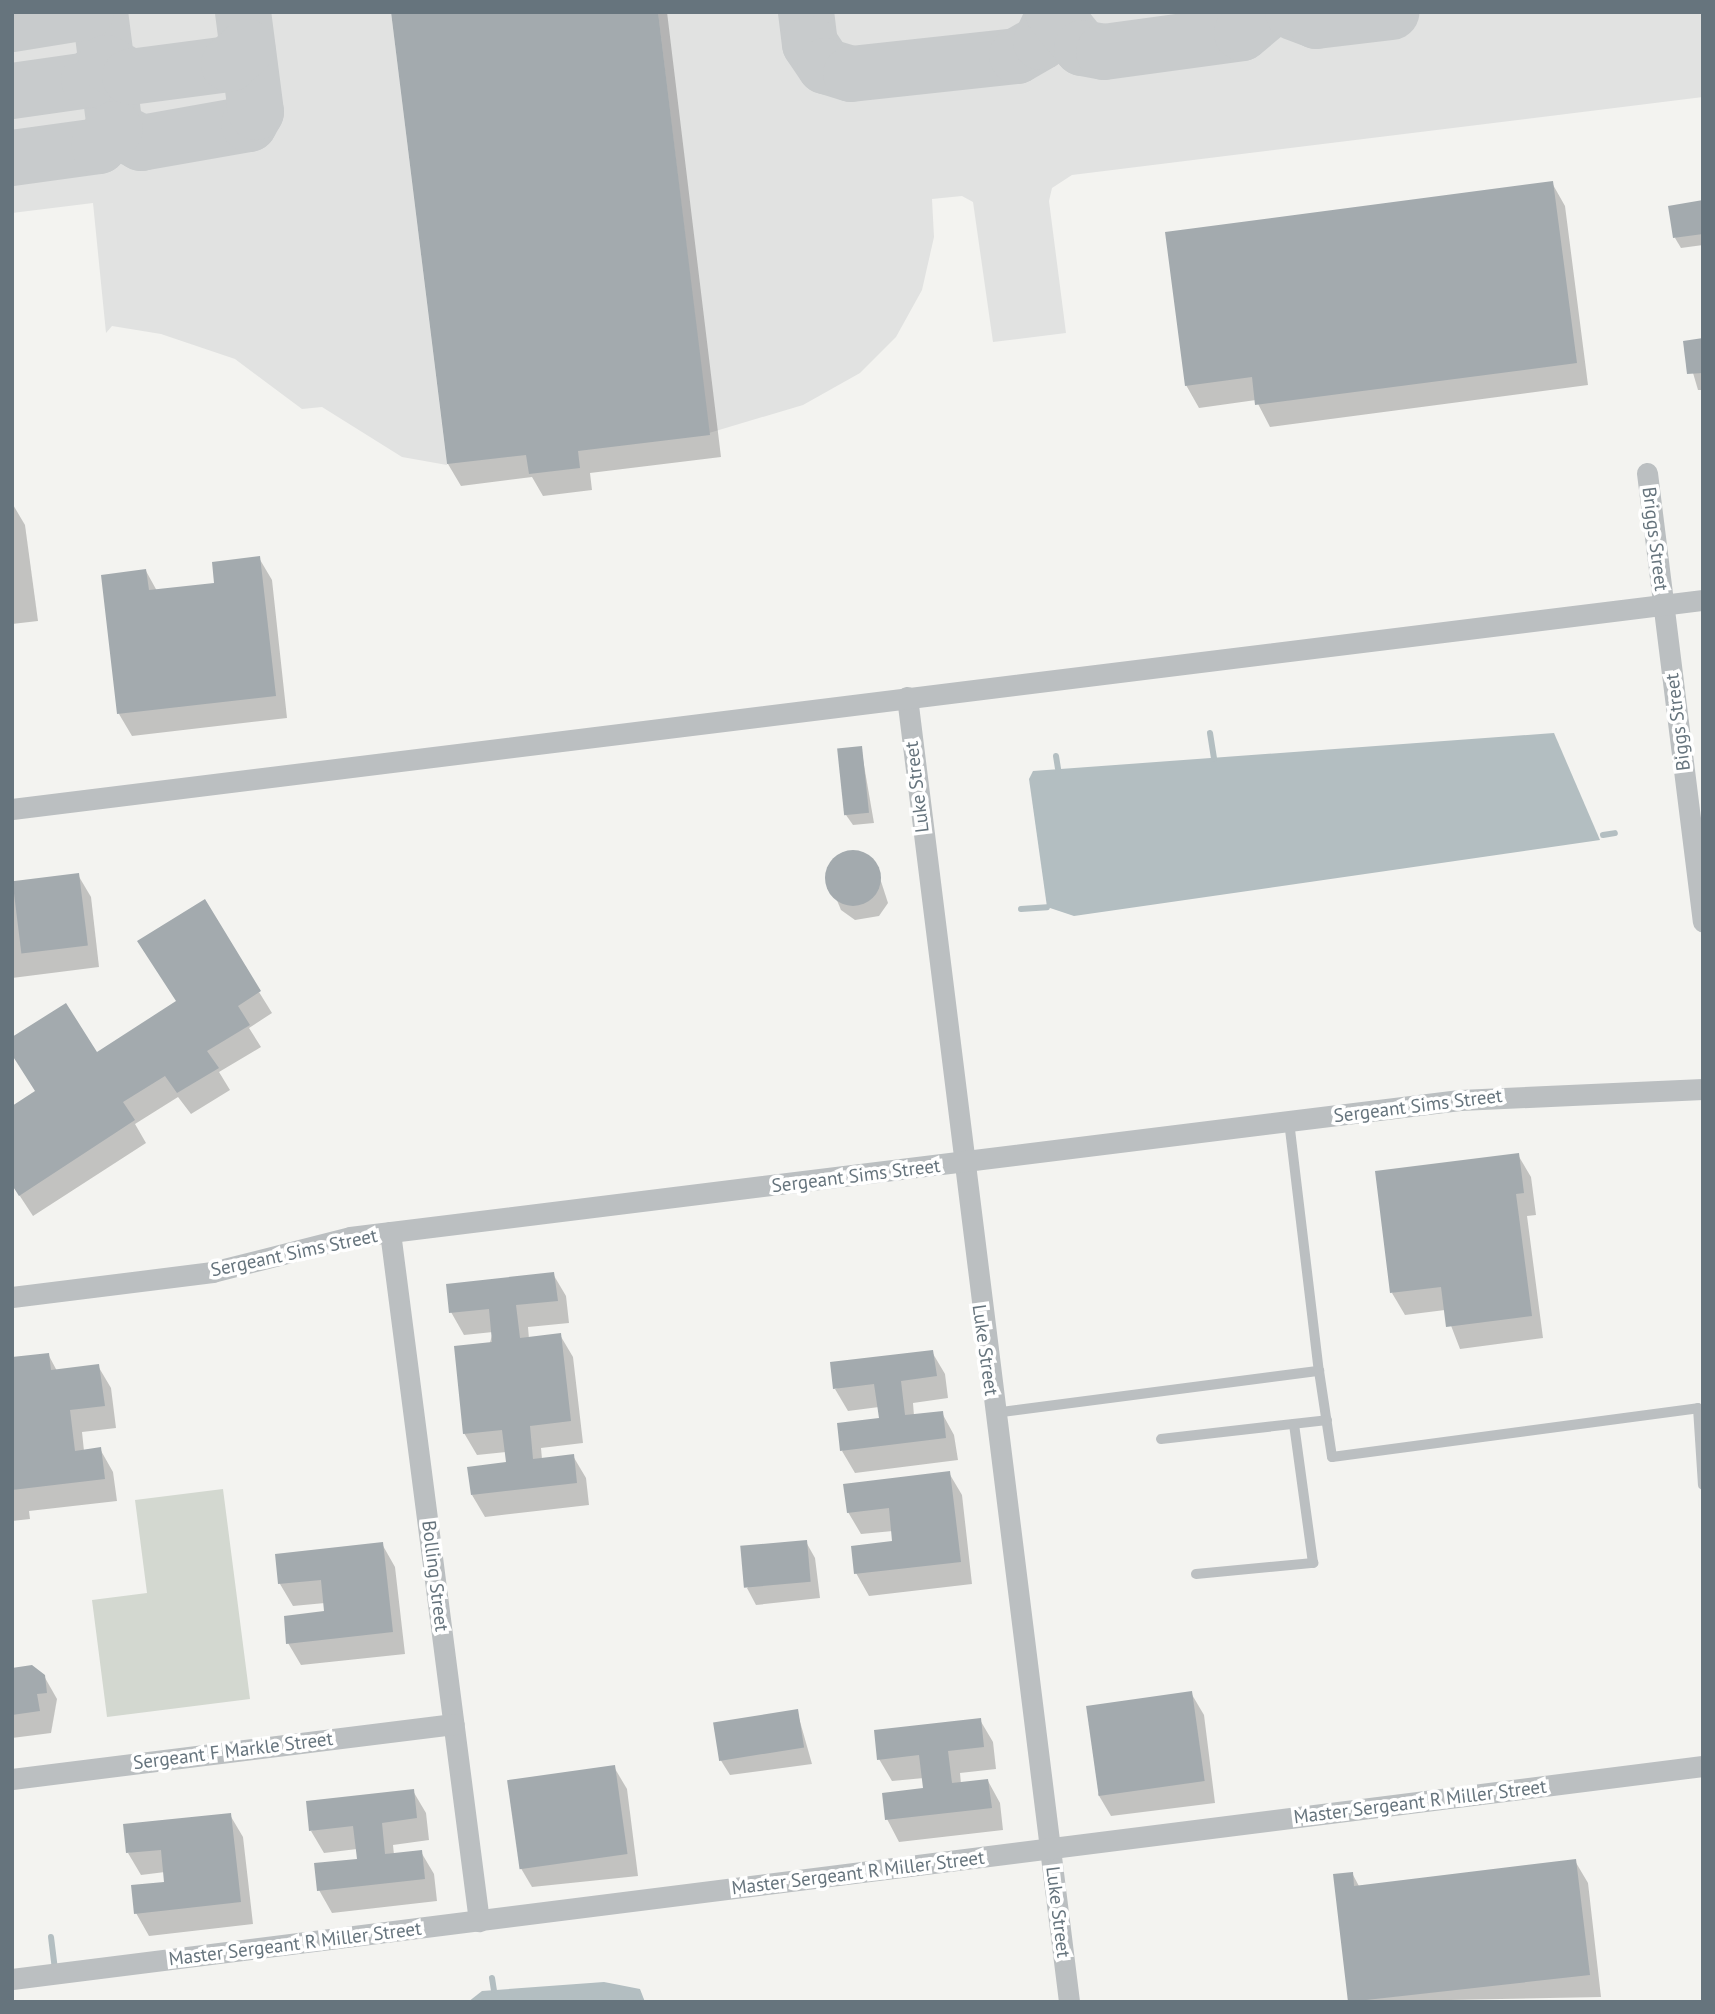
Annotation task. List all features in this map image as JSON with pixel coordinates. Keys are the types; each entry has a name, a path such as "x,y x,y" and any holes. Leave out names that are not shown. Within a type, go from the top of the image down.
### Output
{"street":[{"name":"Briggs Street","path":"1647,473 1663,604"},
{"path":"12,808 1703,600"},
{"name":"Biggs Street","path":"1663,604 1703,922"},
{"name":"Luke Street","path":"907,697 960,1163 1069,2002"},
{"name":"Sergeant Sims Street","path":"12,1297 212,1272 390,1232 1289,1121 1510,1095 1649,1096 1703,1089"},
{"name":"Bolling Street","path":"390,1232 479,1921"},
{"name":"Sergeant F Markle Street","path":"12,1779 454,1724"},
{"name":"Master Sergeant R Miller Street","path":"12,1979 1703,1766"}],"lane":[{"path":"1289,1121 1332,1457 1698,1408 1703,1485"},
{"path":"993,1413 1319,1371"},
{"path":"1161,1439 1327,1420"},
{"path":"1196,1574 1313,1563 1294,1423"}],"shaded area":[{"path":"12,12 391,12 447,465 402,457 322,407 302,409 235,359 161,334 112,326 106,333 93,203 12,213"},
{"path":"658,12 1703,12 1703,97 1072,175 1052,188 1049,201 1066,333 993,342 973,202 962,196 932,199 934,237 922,290 896,337 860,373 803,405 709,433"},
{"path":"1554,733 1600,840 1074,916 1047,907 1029,779 1033,771"},
{"path":"223,1489 250,1699 107,1717 92,1600 147,1593 135,1500"},
{"path":"604,1982 640,1989 645,2002 468,2002 482,1991"}],"building":[{"path":"391,12 658,12 710,435 578,451 580,468 529,474 526,455 447,464"},
{"path":"1553,181 1577,363 1255,405 1252,377 1185,386 1165,232"},
{"path":"1703,200 1703,234 1673,238 1668,206"},
{"path":"1703,338 1703,373 1687,374 1683,341"},
{"path":"260,556 276,696 117,714 101,575 146,569 149,590 214,583 212,562"},
{"path":"862,746 869,813 844,815 837,749"},
{"path":"853,850 864,852 873,858 879,867 879,889 873,898 864,904 853,906 842,904 833,898 827,889 825,878 827,867 833,858 842,852"},
{"path":"79,873 88,945 21,954 12,881"},
{"path":"205,899 261,991 238,1006 250,1025 207,1051 219,1068 177,1093 165,1076 123,1102 135,1120 19,1196 12,1185 12,1106 35,1091 12,1055 12,1037 66,1003 97,1052 176,1001 137,941"},
{"path":"1519,1153 1524,1193 1516,1194 1532,1316 1446,1327 1441,1287 1390,1293 1375,1171"},
{"path":"554,1272 558,1301 516,1305 520,1338 561,1333 571,1421 530,1426 533,1459 574,1454 577,1483 471,1495 467,1467 506,1462 502,1430 463,1434 454,1346 492,1342 489,1309 449,1313 446,1284"},
{"path":"933,1350 937,1376 901,1381 905,1415 943,1411 946,1438 840,1451 837,1423 879,1418 874,1384 833,1389 830,1362"},
{"path":"49,1353 51,1370 99,1364 105,1406 70,1410 75,1451 101,1447 105,1479 12,1490 12,1357"},
{"path":"950,1471 961,1562 854,1574 851,1546 892,1541 889,1508 847,1513 843,1484"},
{"path":"807,1540 811,1582 744,1588 740,1546"},
{"path":"383,1542 393,1632 286,1644 284,1616 324,1611 321,1580 278,1584 275,1554"},
{"path":"32,1665 45,1675 47,1693 37,1694 40,1711 12,1715 12,1668"},
{"path":"1192,1691 1205,1781 1099,1796 1086,1706"},
{"path":"798,1709 804,1748 719,1761 713,1722"},
{"path":"981,1718 984,1747 948,1751 952,1783 988,1779 992,1808 885,1820 882,1793 923,1788 919,1755 877,1760 874,1730"},
{"path":"615,1765 628,1854 520,1869 507,1780"},
{"path":"414,1789 417,1818 382,1823 385,1854 422,1850 425,1879 317,1891 314,1863 357,1859 353,1826 309,1831 306,1801"},
{"path":"231,1813 241,1902 134,1914 131,1885 164,1882 161,1850 126,1853 123,1824"},
{"path":"1576,1859 1590,1975 1348,2002 1333,1874 1353,1872 1354,1886"}],"waterway":[{"path":"1210,733 1214,759"},
{"path":"1056,756 1058,769"},
{"path":"1603,835 1615,833"},
{"path":"1021,909 1047,907"},
{"path":"51,1937 55,1969"},
{"path":"492,1978 494,1990"}],"taxiway":[{"path":"12,24 86,12"},
{"path":"100,12 115,129 141,143 249,124 256,112 243,12"},
{"path":"806,12 810,44 825,66 851,74 1017,56 1041,42 1054,14"},
{"path":"1053,12 1082,48 1104,52 1242,33 1267,12"},
{"path":"1293,12 1316,21 1391,12"},
{"path":"12,91 89,80 106,63 130,77 229,64 247,47"},
{"path":"12,158 99,146 115,129"}]}
